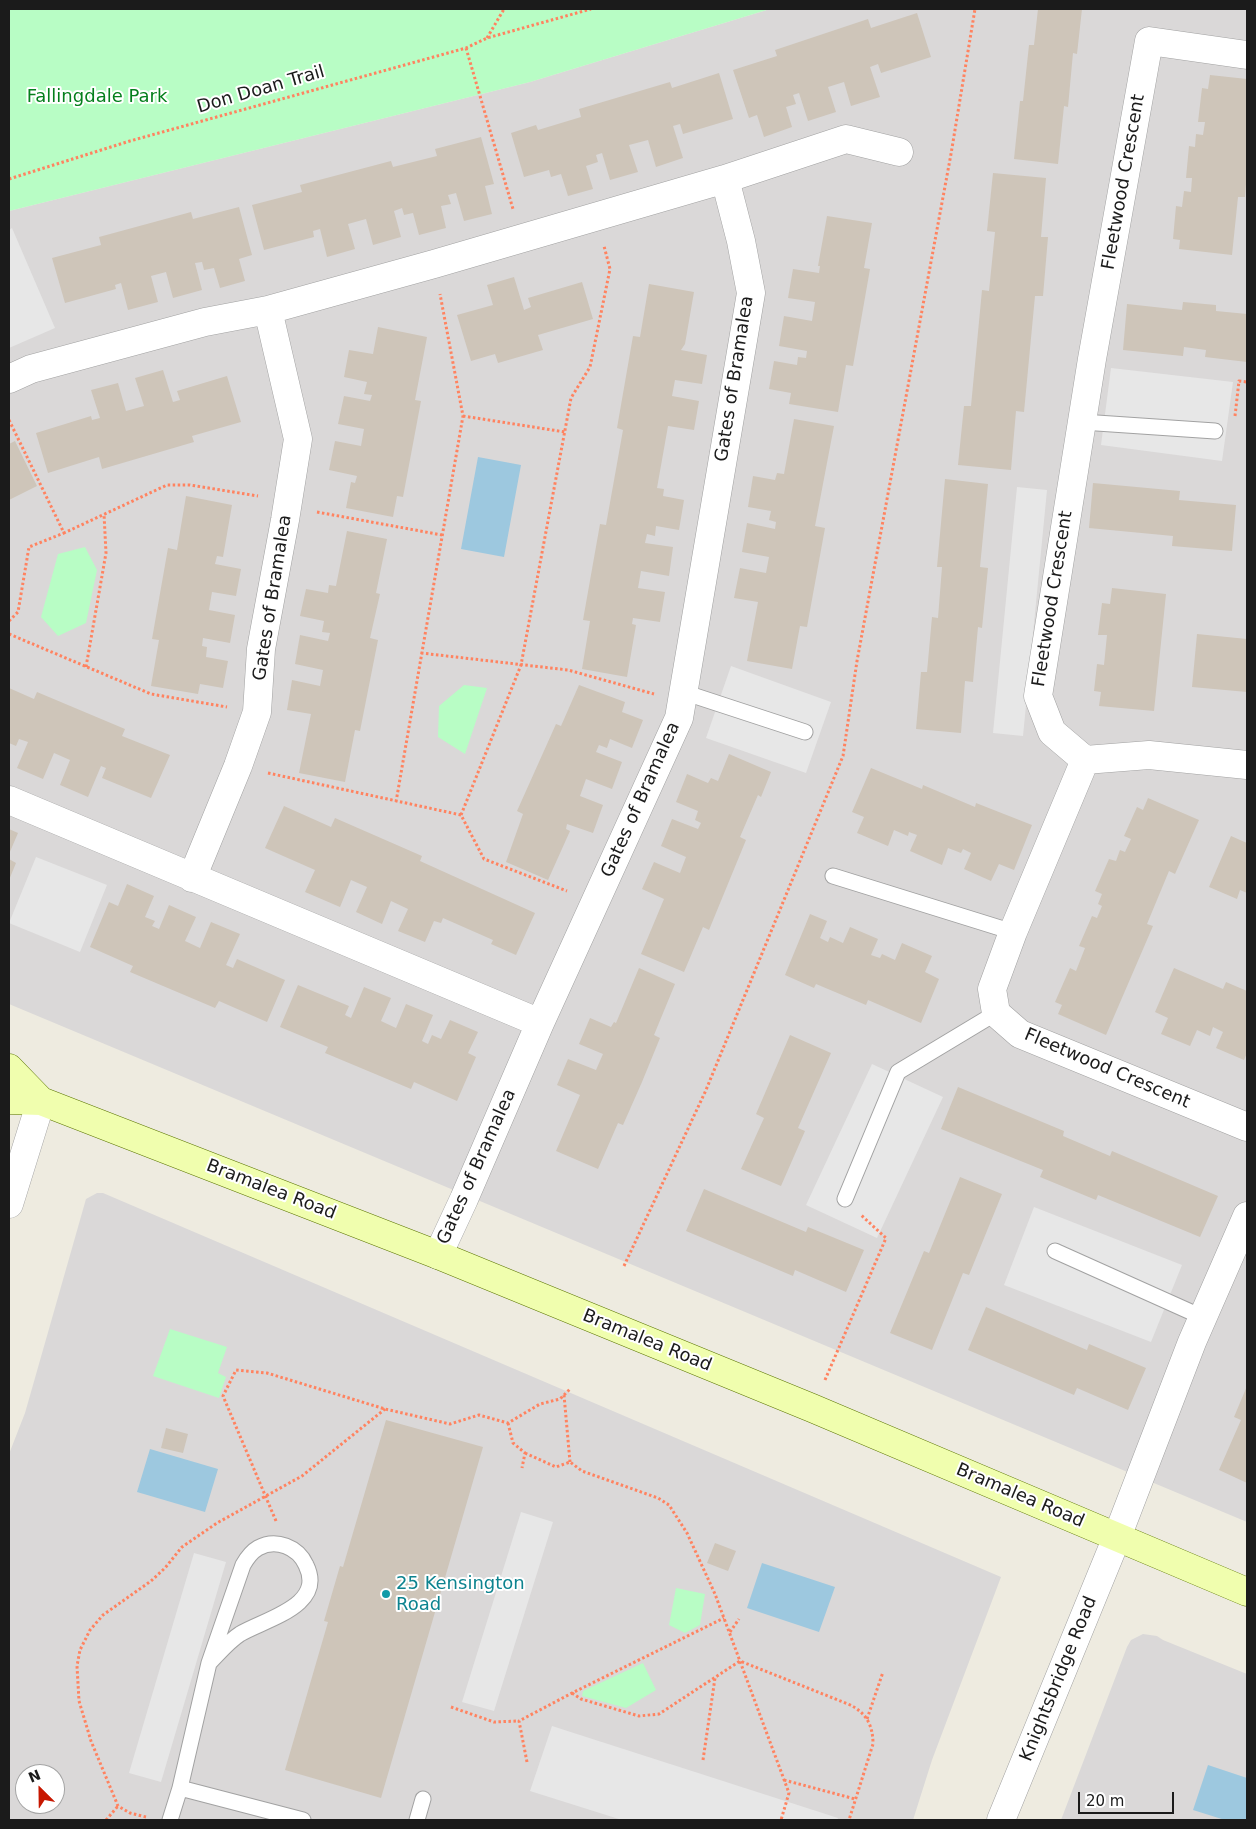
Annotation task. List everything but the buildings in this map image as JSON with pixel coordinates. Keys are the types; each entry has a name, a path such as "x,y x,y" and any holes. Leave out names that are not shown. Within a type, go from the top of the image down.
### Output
{"main road":[{"name":"Bramalea Road","path":"9,1068 41,1101"},
{"name":"Bramalea Road","path":"9,1100 41,1101 438,1256 812,1408 1247,1592"}],"street":[{"name":"Fleetwood Crescent","path":"1085,760 1052,732 1038,696 1082,422 1149,41 1247,55"},
{"path":"9,379 31,369 49,364 205,322 268,310 598,217 725,179 846,139 899,152"},
{"name":"Gates of Bramalea","path":"438,1256 540,1023 679,718 751,293 741,241 725,179"},
{"name":"Gates of Bramalea","path":"192,878 238,766 257,712 261,649 298,439 268,310"},
{"path":"996,1013 992,989 1012,932 1085,760 1149,754 1247,765"},
{"path":"9,800 540,1023"},
{"name":"Fleetwood Crescent","path":"996,1013 1020,1034 1247,1127"},
{"path":"9,1204 41,1101"},
{"path":"1118,1537 1202,1317 1247,1216"},
{"name":"Knightsbridge Road","path":"1001,1820 1118,1537"}],"lane":[{"path":"1082,422 1215,431"},
{"path":"682,697 805,732"},
{"path":"833,876 1012,932"},
{"path":"845,1199 898,1072 996,1013"},
{"path":"1055,1251 1202,1317"},
{"path":"170,1820 180,1788 210,1663 242,1565 249,1555 259,1548 270,1544 282,1545 293,1549 302,1557 308,1567 310,1579 308,1590 302,1601 293,1609 239,1634 210,1663"},
{"path":"180,1788 303,1820"},
{"path":"417,1820 423,1799"}],"path":[{"path":"486,38 504,9"},
{"name":"Don Doan Trail","path":"9,179 130,141 466,48 486,38 592,9"},
{"path":"624,1266 706,1090 843,756 857,661 947,174 975,9"},
{"path":"466,48 522,238"},
{"path":"595,902 484,859 461,814 521,665 571,398 590,367 610,269 598,217"},
{"path":"396,802 463,416 434,264"},
{"path":"1215,431 1233,429 1239,381 1247,382"},
{"path":"463,416 565,432"},
{"path":"9,420 64,533"},
{"path":"9,622 18,612 29,547 64,533 167,485 190,485 288,501 319,512 442,535"},
{"path":"86,667 106,553 104,514"},
{"path":"9,634 151,694 257,712"},
{"path":"421,653 568,670 682,697"},
{"path":"238,766 396,802 461,814"},
{"path":"812,1408 886,1238 845,1199"},
{"path":"282,1545 275,1520 256,1471 224,1396 236,1370 268,1373 384,1409 450,1424 479,1415 508,1423 540,1404 560,1399 570,1389"},
{"path":"564,1395 570,1462"},
{"path":"154,1818 130,1813 118,1806 91,1742 79,1701 77,1666 80,1650 90,1630 103,1615 151,1581 165,1568 182,1546 217,1523 302,1476 384,1409"},
{"path":"508,1423 513,1443 525,1453 556,1467 570,1462"},
{"path":"522,1468 525,1453"},
{"path":"570,1462 582,1470 658,1498 669,1505 687,1533 715,1594 789,1793 781,1820"},
{"path":"451,1707 494,1722 519,1721 724,1618"},
{"path":"730,1633 739,1620"},
{"path":"572,1693 581,1699 639,1716 659,1714 740,1661"},
{"path":"740,1661 857,1708 867,1719 873,1734 873,1744 849,1820"},
{"path":"867,1719 883,1672"},
{"path":"702,1760 715,1678"},
{"path":"519,1721 527,1762"},
{"path":"784,1780 855,1799"},
{"path":"106,1820 118,1806"}],"shaded area":[{"path":"770,9 1247,9 1247,1522 9,1004 9,211 530,82"},
{"path":"12,228 55,328 9,348 9,230"},
{"path":"1111,368 1233,382 1222,461 1101,445"},
{"path":"1017,487 1047,490 1023,736 993,733"},
{"path":"731,666 831,702 806,773 706,738"},
{"path":"36,857 107,885 80,952 9,923"},
{"path":"872,1064 943,1097 877,1238 806,1205"},
{"path":"97,1193 103,1193 1001,1577 932,1760 913,1820 9,1820 9,1454 25,1413 86,1199"},
{"path":"1034,1207 1182,1265 1151,1342 1004,1285"},
{"path":"521,1512 553,1522 494,1711 462,1702"},
{"path":"194,1553 226,1562 161,1782 129,1773"},
{"path":"1143,1634 1157,1636 1247,1674 1247,1820 1061,1820 1127,1647 1131,1640"},
{"path":"552,1726 838,1818 837,1820 622,1820 530,1791"}],"green space":[{"name":"Fallingdale Park","path":"9,9 770,9 530,82 9,211"},
{"path":"85,547 97,570 86,623 58,636 41,617 58,554"},
{"path":"464,685 487,688 465,754 438,737 439,706"},
{"path":"170,1329 227,1347 218,1373 226,1377 219,1398 153,1376"},
{"path":"676,1588 705,1594 700,1625 685,1633 669,1625"},
{"path":"643,1663 656,1690 626,1708 582,1696 583,1691"}],"water":[{"path":"478,457 521,465 504,557 461,549"},
{"path":"150,1449 218,1469 205,1512 137,1492"},
{"path":"762,1563 835,1587 819,1632 747,1608"},
{"path":"1208,1765 1247,1778 1247,1820 1225,1820 1193,1810"}],"place":[{"name":"25 Kensington Road","path":"386,1594"}]}
